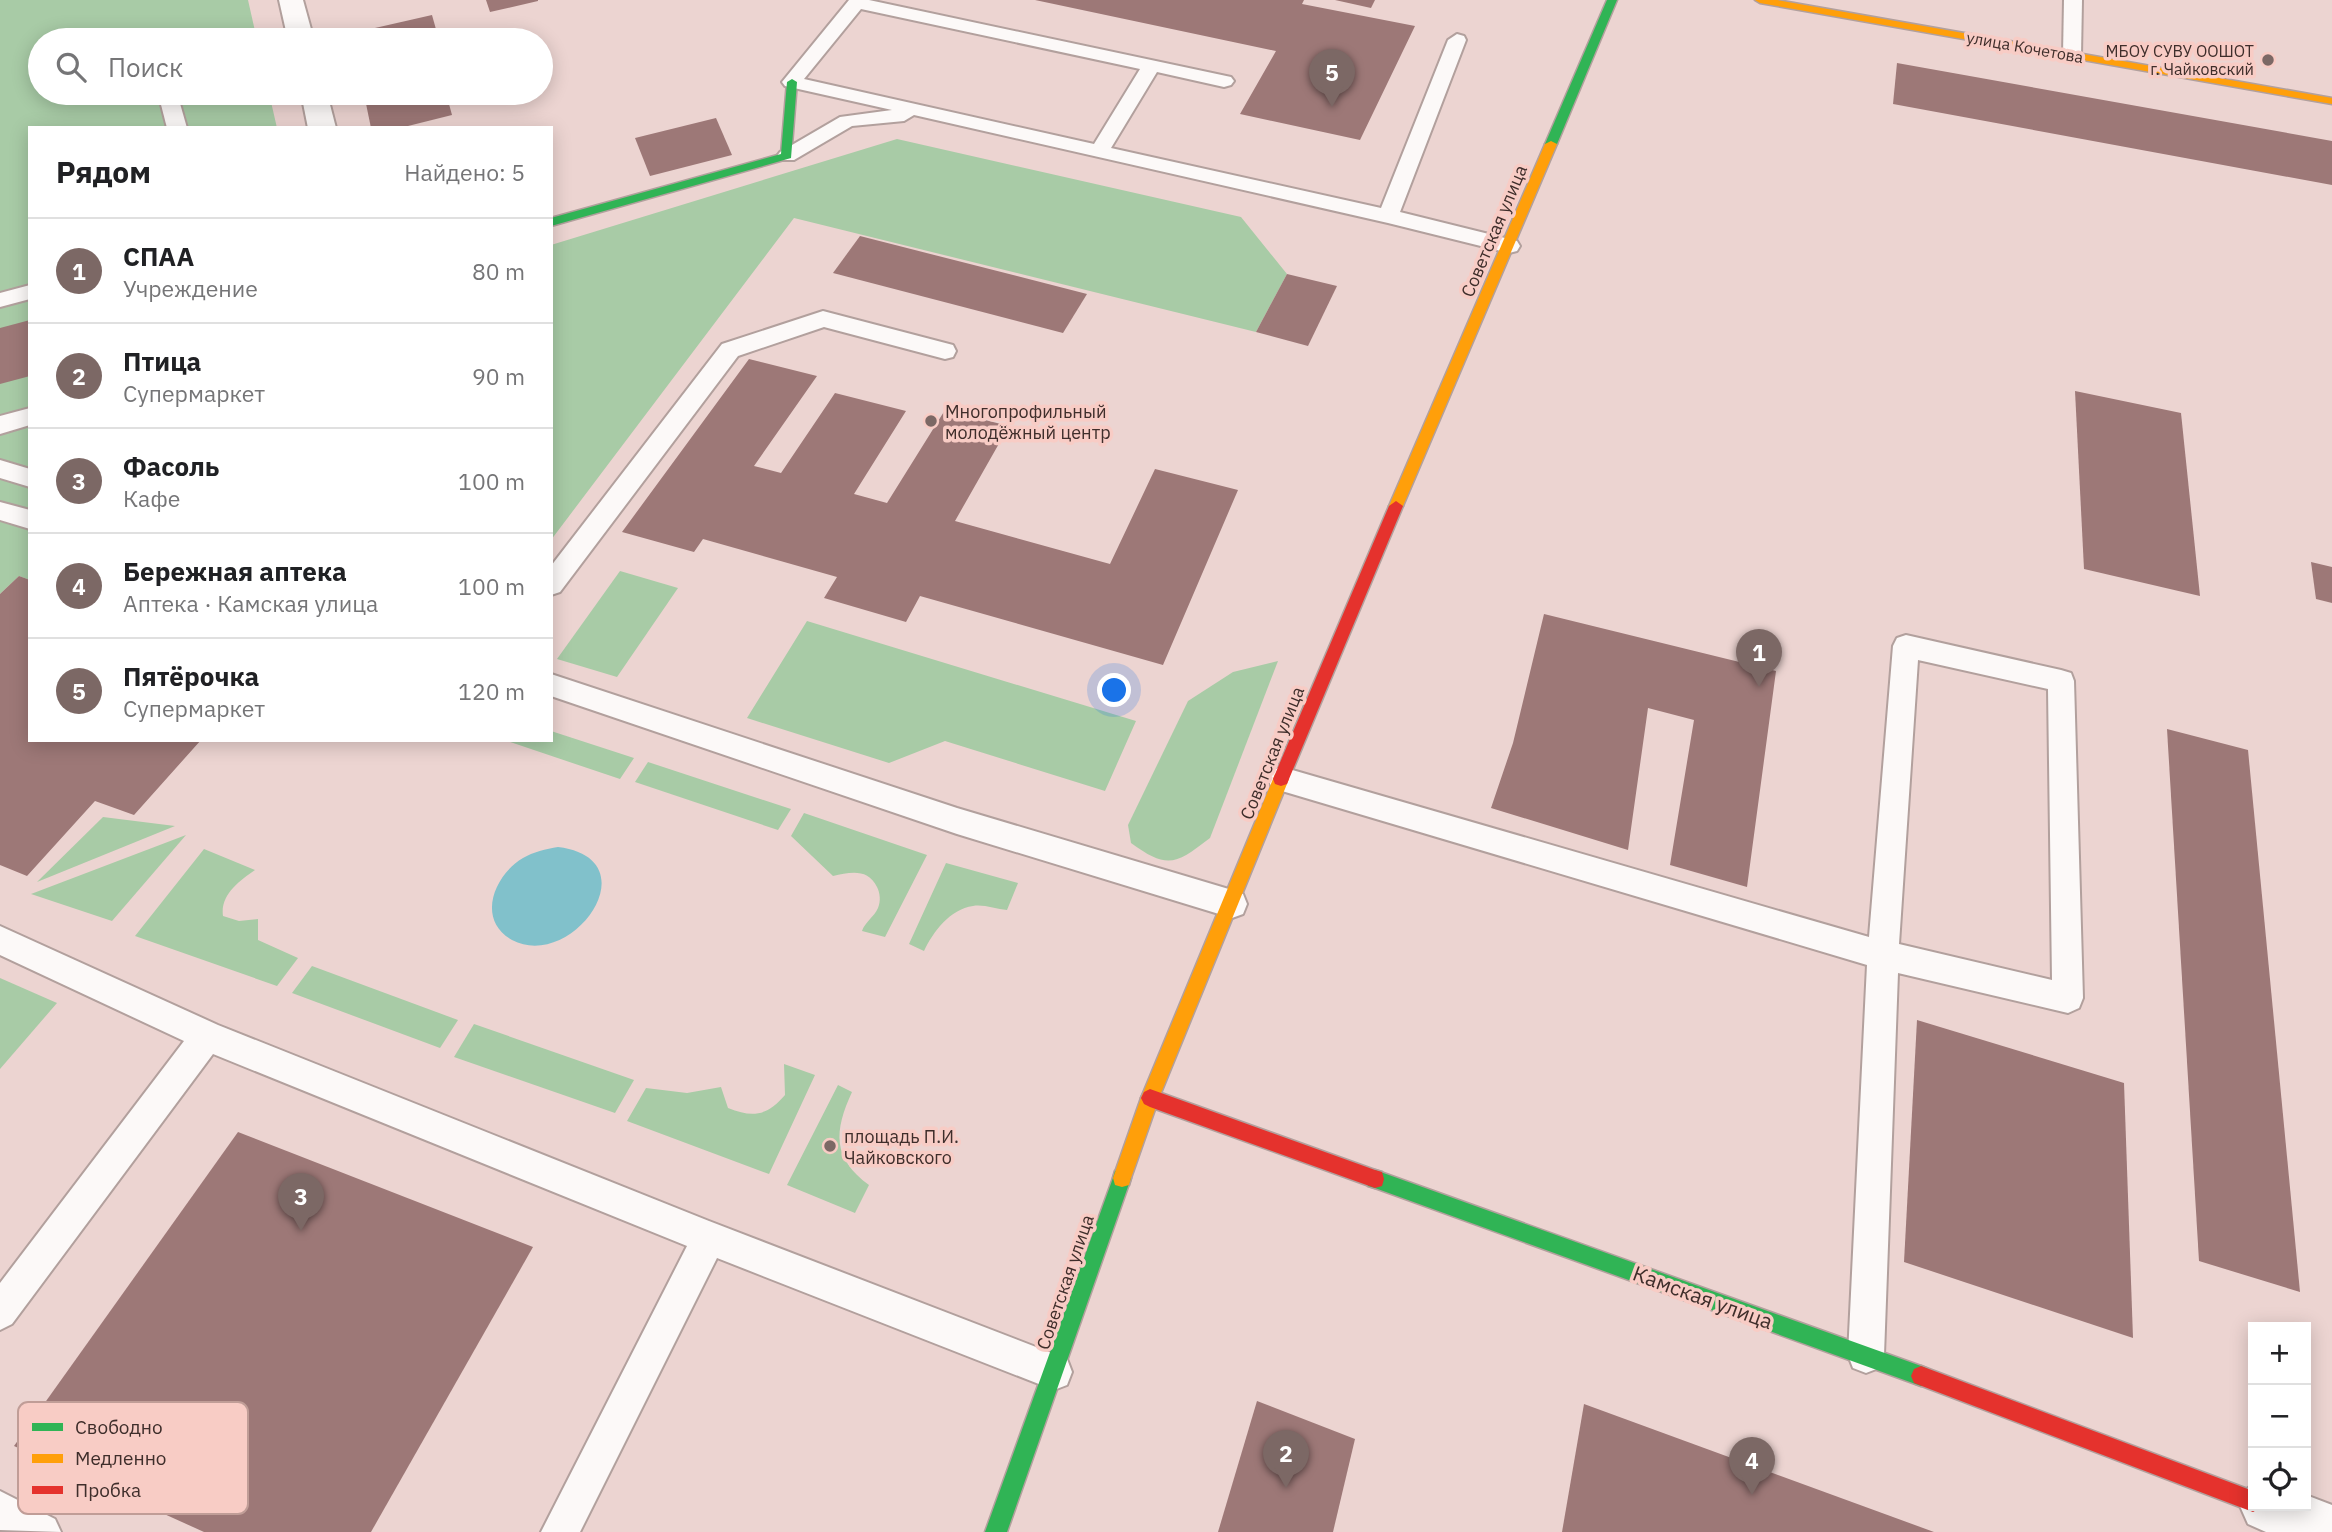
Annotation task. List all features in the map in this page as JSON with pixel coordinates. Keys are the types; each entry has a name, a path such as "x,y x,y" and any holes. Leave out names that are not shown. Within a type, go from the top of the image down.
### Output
{"street":[{"name":"Советская улица","path":"996,1532 1150,1098 1328,666 1612,0"},
{"name":"улица Кочетова","path":"1760,0 2332,101"},
{"path":"295,1 299,28"},
{"path":"553,221 787,156 792,82"},
{"path":"317,105 322,126"},
{"name":"Камская улица","path":"1150,1098 1866,1355 2248,1499"},
{"path":"2279,1511 2332,1531"}],"lane":[{"path":"2072,55 2073,0"},
{"path":"1224,81 858,1 792,82 1388,216 1508,246"},
{"path":"1388,216 1457,40"},
{"path":"1099,151 1152,65"},
{"path":"171,105 176,126"},
{"path":"787,156 847,121 927,112"},
{"path":"0,300 28,293"},
{"path":"553,582 730,350 823,320 945,351"},
{"path":"0,425 28,417"},
{"path":"0,469 28,477"},
{"path":"0,511 28,519"},
{"path":"1282,779 1884,955 2068,999 2061,681 1906,646 1884,955 1866,1355"},
{"path":"553,686 957,821 1232,904"},
{"path":"0,940 207,1036 709,1238 1054,1372"},
{"path":"0,1312 207,1036"},
{"path":"560,1532 709,1238"},
{"path":"0,1510 42,1532"}],"green space":[{"path":"0,0 248,0 254,28 28,28 28,105 272,105 277,126 28,126 28,579 19,576 0,594"},
{"path":"897,139 1241,217 1287,274 1256,332 794,218 553,537 553,244"},
{"path":"620,571 678,588 617,677 557,659"},
{"path":"807,621 1136,721 1105,791 945,741 889,763 747,718"},
{"path":"1278,661 1210,838 1189,854 1172,860 1154,857 1131,843 1128,825 1188,701 1233,672"},
{"path":"553,732 634,758 620,779 510,742 553,742"},
{"path":"648,762 791,809 778,830 635,782"},
{"path":"804,813 927,855 885,937 862,931 879,905 879,892 873,881 858,873 833,876 791,836"},
{"path":"103,817 175,826 37,882"},
{"path":"186,835 112,921 31,894"},
{"path":"204,849 255,870 228,895 224,902 223,916 239,921 258,919 258,940 298,958 277,986 135,936"},
{"path":"946,863 1018,883 1007,910 985,906 965,908 937,929 924,951 909,944"},
{"path":"312,966 458,1020 440,1048 292,993"},
{"path":"0,978 57,1003 0,1069"},
{"path":"474,1024 634,1080 615,1113 454,1057"},
{"path":"784,1064 815,1075 769,1174 627,1121 646,1088 687,1093 721,1087 728,1108 752,1114 766,1111 785,1095"},
{"path":"838,1085 852,1092 840,1131 843,1154 848,1165 869,1185 855,1213 787,1185"}],"water":[{"path":"558,847 586,856 599,871 601,890 593,910 578,928 558,941 535,946 512,940 494,921 493,898 497,886 504,875 523,858"}],"building":[{"path":"486,0 538,0 538,1 490,12"},
{"path":"1035,0 1304,0 1302,4 1415,26 1360,140 1240,114 1276,51"},
{"path":"1335,0 1375,0 1371,8"},
{"path":"432,15 436,28 375,28"},
{"path":"1897,63 2332,141 2332,185 1893,104"},
{"path":"366,105 449,105 452,115 408,126 371,126"},
{"path":"716,118 732,155 650,176 635,138"},
{"path":"860,236 1087,294 1063,333 833,273"},
{"path":"1287,274 1337,286 1308,346 1256,332"},
{"path":"28,321 28,377 0,384 0,328"},
{"path":"749,359 817,376 754,466 781,473 835,393 906,411 854,494 887,503 945,410 1009,426 955,521 1110,564 1155,469 1238,490 1163,665 920,596 906,622 824,598 837,577 703,539 694,552 622,532"},
{"path":"2075,391 2181,413 2200,596 2084,569"},
{"path":"2311,562 2332,567 2332,603 2316,599"},
{"path":"19,576 28,579 28,742 199,742 134,815 95,801 27,876 0,865 0,594"},
{"path":"1544,614 1776,671 1747,887 1670,865 1694,720 1648,708 1628,850 1491,808 1513,743"},
{"path":"2167,729 2248,750 2300,1292 2199,1261"},
{"path":"1917,1020 2124,1083 2133,1338 1904,1262"},
{"path":"238,1132 533,1247 371,1532 204,1532 164,1514 248,1514 248,1402 45,1402"},
{"path":"1257,1401 1355,1439 1333,1532 1218,1532"},
{"path":"1584,1404 1934,1532 1562,1532"}],"traffic: fast":[{"path":"1551,144 1612,0"},
{"path":"553,221 787,156 792,82"},
{"path":"996,1532 1122,1178"},
{"path":"1375,1179 1921,1376"}],"traffic: slow":[{"path":"1760,0 2332,101"},
{"path":"1396,506 1551,144"},
{"path":"1122,1178 1150,1098 1281,779"}],"traffic: jam":[{"path":"1281,779 1396,506"},
{"path":"1150,1098 1375,1179"},
{"path":"1921,1376 2248,1499"}],"place":[{"name":"МБОУ СУВУ ООШОТ г. Чайковский","path":"2268,60"},
{"name":"Пятёрочка","path":"1332,107"},
{"name":"Многопрофильный молодёжный центр","path":"931,421"},
{"name":"СПАА","path":"1759,687"},
{"name":"площадь П.И. Чайковского","path":"830,1146"},
{"name":"Фасоль","path":"301,1231"},
{"name":"Птица","path":"1286,1488"},
{"name":"Бережная аптека","path":"1752,1495"}]}
